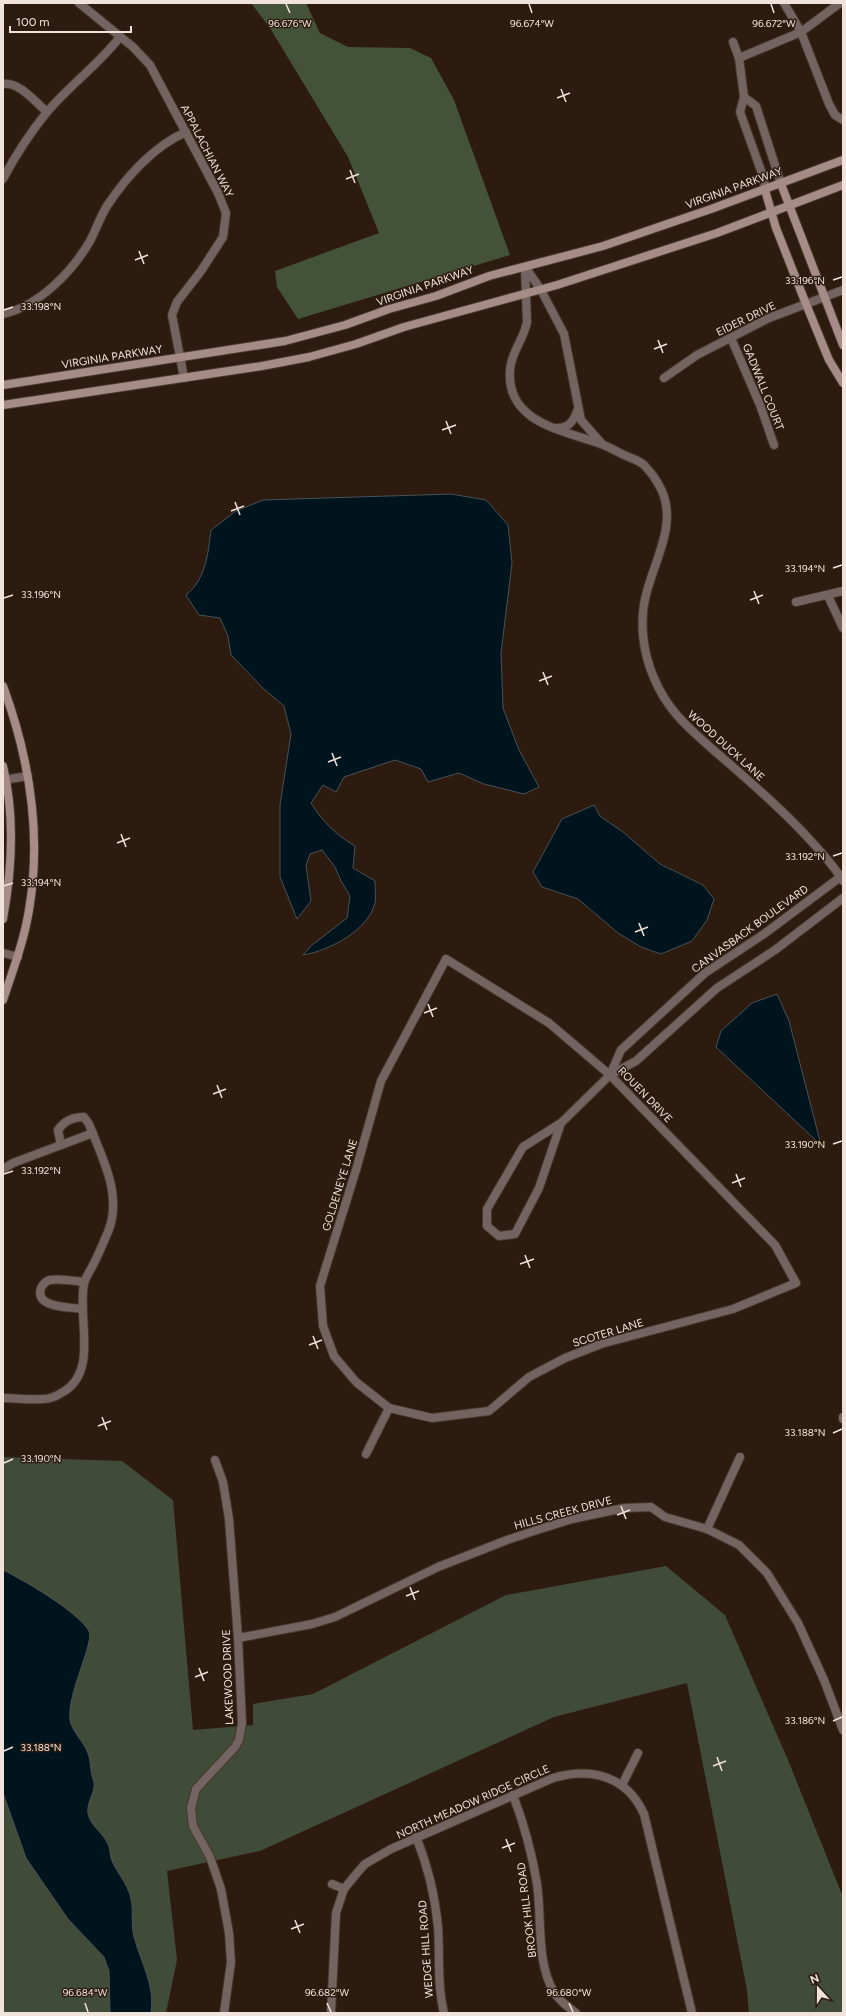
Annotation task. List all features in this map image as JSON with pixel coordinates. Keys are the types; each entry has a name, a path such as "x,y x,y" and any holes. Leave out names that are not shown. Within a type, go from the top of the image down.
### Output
{"main road":[{"name":"VIRGINIA PARKWAY","path":"3,385 285,341 319,333 389,309 436,296 489,276 603,246 765,190 843,160"},
{"path":"780,184 843,345"},
{"path":"3,405 262,366 309,357 356,344 411,325 527,295 773,212 843,185"},
{"path":"765,190 773,212 776,228 806,304 829,360 843,383"},
{"path":"3,686 23,748 28,776 34,835 33,875 29,910 18,957 3,1000"},
{"path":"3,766 11,835 8,880 3,919"}],"street":[{"name":"APPALACHIAN WAY","path":"79,3 143,56 150,65 218,193 226,213 226,224 223,237 201,271 177,302 172,315 184,378"},
{"path":"784,3 801,32 829,104 835,115 843,120"},
{"path":"739,58 801,32 840,3"},
{"path":"3,179 28,138 47,112 107,53 120,37"},
{"path":"733,42 739,58 744,97 740,112 764,179 765,190"},
{"path":"3,84 13,84 47,112"},
{"path":"744,97 756,106 780,184"},
{"path":"3,314 30,302 63,276 83,252 106,207 126,182 165,144 186,132"},
{"name":"WOOD DUCK LANE","path":"525,267 541,290 564,334 578,409 584,425 602,444"},
{"name":"WOOD DUCK LANE","path":"525,267 527,295 526,330 512,359 510,380 517,400 523,409 545,426 602,444 643,464 661,489 666,505 666,532 646,596 642,620 647,659 654,679 666,702 678,718 790,818 826,857 842,878"},
{"name":"EIDER DRIVE","path":"664,378 697,355 769,318 843,290"},
{"name":"GADWALL COURT","path":"731,338 760,405 774,445"},
{"path":"552,428 562,428 568,426 573,421 578,409"},
{"path":"796,602 843,592"},
{"path":"828,596 843,628"},
{"path":"4,780 28,776"},
{"name":"CANVASBACK BOULEVARD","path":"610,1074 621,1050 705,973 764,934 842,878"},
{"name":"CANVASBACK BOULEVARD","path":"560,1123 539,1188 515,1234 498,1236 487,1226 487,1209 523,1147 560,1123 610,1074 636,1061 717,988 774,950 843,898"},
{"path":"3,953 18,957"},
{"name":"ROUEN DRIVE","path":"446,959 549,1023 610,1074 775,1245 796,1282"},
{"name":"GOLDENEYE LANE","path":"389,1408 356,1382 334,1356 322,1326 320,1286 356,1170 381,1081 446,959"},
{"path":"3,1398 44,1400 56,1396 71,1386 79,1375 83,1362 82,1308 84,1282 109,1230 113,1214 114,1197 93,1133 84,1117 76,1117 62,1125 58,1130 61,1145"},
{"path":"3,1169 13,1163 93,1133"},
{"path":"82,1308 49,1304 42,1299 40,1291 44,1283 52,1280 84,1282"},
{"name":"SCOTER LANE","path":"389,1408 432,1418 489,1411 529,1377 565,1358 601,1344 733,1309 796,1282"},
{"path":"366,1454 389,1408"},
{"path":"707,1530 740,1457"},
{"name":"LAKEWOOD DRIVE","path":"216,1460 223,1482 229,1519 242,1709 239,1740 230,1754 196,1789 192,1801 193,1826 207,1852 216,1874 229,1932 231,1962 224,2013"},
{"name":"HILLS CREEK DRIVE","path":"238,1638 324,1621 352,1610 438,1568 507,1540 572,1519 624,1508 651,1507 665,1517 707,1530 739,1545 762,1568 778,1590 798,1623 813,1653 843,1730"},
{"path":"622,1785 638,1753"},
{"name":"NORTH MEADOW RIDGE CIRCLE","path":"331,2013 334,1968 334,1927 336,1913 344,1889 349,1881 365,1864 381,1854 416,1837 513,1794 553,1778 568,1774 587,1772 622,1785 640,1805 648,1824 692,2013"},
{"name":"BROOK HILL ROAD","path":"513,1794 529,1844 535,1875 544,1965 554,1993 564,2004 576,2013"},
{"name":"WEDGE HILL ROAD","path":"416,1837 430,1877 435,1905 440,1996 444,2013"},
{"path":"332,1884 344,1889"}],"green space":[{"path":"251,3 306,3 320,33 348,47 410,48 431,58 454,100 510,255 298,319 277,287 275,271 379,233 348,157 270,28"},
{"path":"3,1457 122,1461 173,1500 193,1730 253,1725 253,1704 313,1694 506,1595 666,1566 725,1615 788,1760 843,1897 843,2013 749,2013 747,1990 687,1683 554,1717 260,1851 167,1871 177,1960 166,2013 3,2013"}],"water":[{"path":"451,494 486,500 508,525 512,563 501,653 503,708 519,750 539,787 524,794 484,784 459,773 428,782 421,769 395,760 344,777 336,792 323,785 311,803 330,827 341,837 355,846 353,868 375,881 375,903 371,913 356,931 324,949 303,955 311,946 347,918 350,896 335,867 322,850 310,854 306,865 311,901 297,919 280,877 280,805 291,734 284,706 264,689 231,655 228,636 220,618 199,615 186,595 193,589 202,574 207,557 211,530 236,511 263,500"},
{"path":"594,805 600,816 623,832 660,864 703,885 714,899 707,920 692,941 661,954 641,947 618,933 578,899 542,887 533,872 562,819"},
{"path":"777,994 789,1021 821,1145 716,1047 721,1031 752,1003"},
{"path":"3,1570 50,1597 74,1615 89,1631 90,1637 88,1647 71,1701 71,1724 88,1753 94,1782 88,1808 89,1817 108,1844 113,1863 129,1893 132,1904 132,1924 134,1935 150,1985 152,2003 151,2013 110,2013 109,1971 104,1957 68,1919 26,1858 3,1793"}]}
